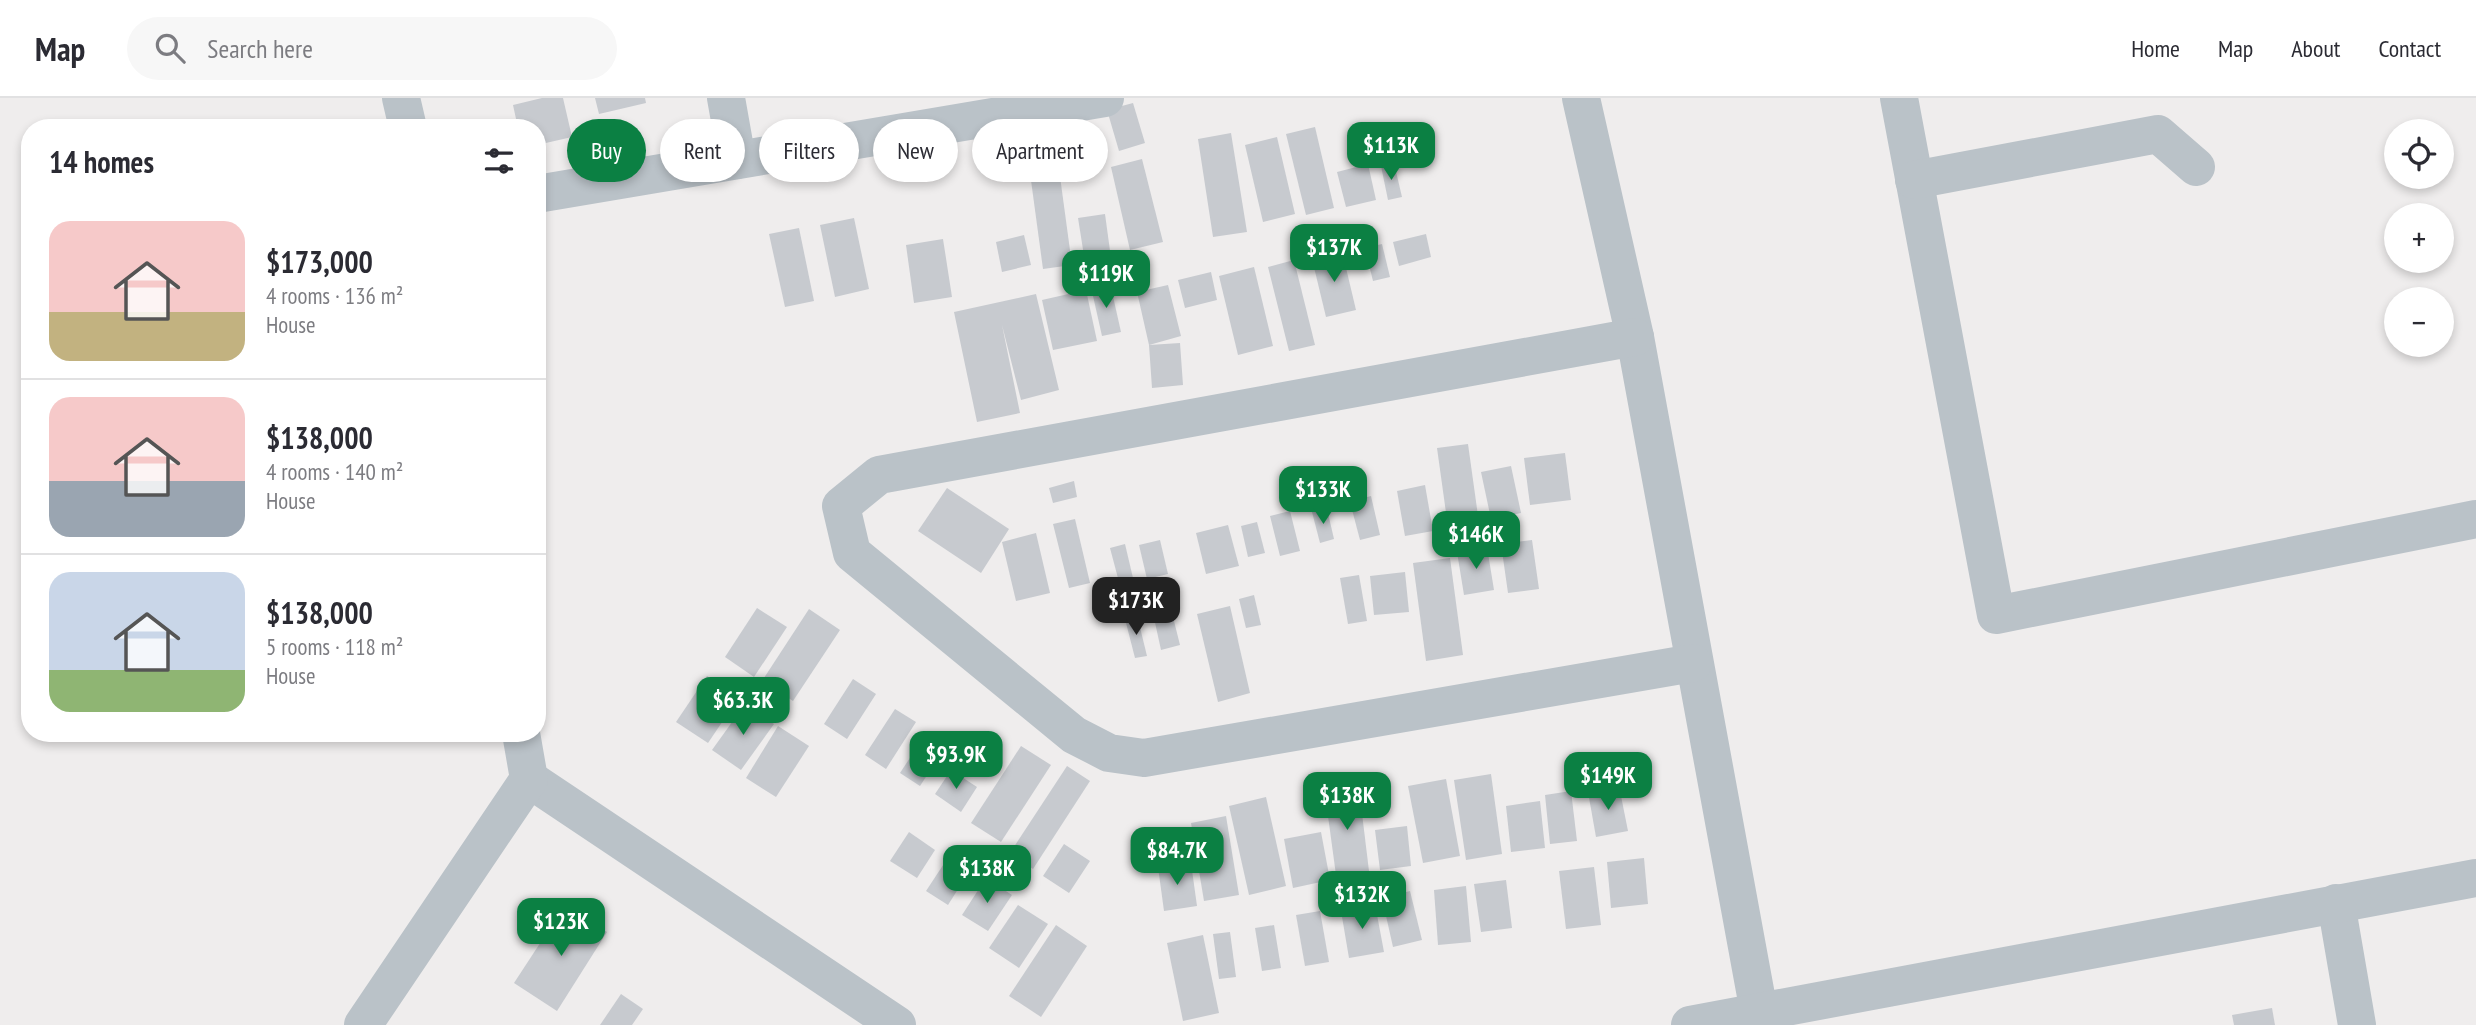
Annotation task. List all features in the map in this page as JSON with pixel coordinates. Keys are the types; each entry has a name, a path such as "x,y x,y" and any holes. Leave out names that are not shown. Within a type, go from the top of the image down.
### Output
{"street":[{"path":"401,98 406,119"},
{"path":"726,98 730,119"},
{"path":"745,159 1105,98"},
{"path":"1581,98 1635,337 1759,1012"},
{"path":"1899,98 1996,615 2476,519"},
{"path":"1914,180 2158,134 2196,167"},
{"path":"546,192 660,173"},
{"path":"1635,337 880,475 841,506 852,553 1074,735 1109,753 1144,758 1693,663"},
{"path":"363,1025 529,779 523,742"},
{"path":"529,779 897,1025"},
{"path":"1690,1025 2336,902 2476,878"},
{"path":"2336,902 2357,1025"}],"building":[{"path":"542,98 563,98 568,119 567,138 546,143 546,119 516,119 513,105"},
{"path":"595,98 645,98 646,103 599,114"},
{"path":"1133,103 1145,143 1119,151 1107,110"},
{"path":"1315,127 1334,208 1306,215 1286,134"},
{"path":"1231,133 1247,232 1213,237 1198,139"},
{"path":"1277,137 1295,214 1263,222 1245,145"},
{"path":"1142,159 1163,242 1130,250 1111,167"},
{"path":"1394,163 1402,197 1388,200 1381,166"},
{"path":"1368,164 1376,200 1346,207 1337,172"},
{"path":"1031,182 1061,182 1072,265 1043,269"},
{"path":"1105,214 1111,258 1085,262 1078,218"},
{"path":"854,218 869,289 835,297 820,225"},
{"path":"799,228 814,301 785,307 769,234"},
{"path":"1426,234 1431,257 1399,266 1393,242"},
{"path":"1024,235 1031,265 1002,272 996,242"},
{"path":"943,239 952,297 914,303 906,245"},
{"path":"1382,244 1390,277 1373,281 1365,248"},
{"path":"1342,251 1356,310 1326,317 1312,259"},
{"path":"1294,260 1315,345 1289,351 1268,267"},
{"path":"1254,267 1273,346 1238,355 1219,276"},
{"path":"1211,272 1217,300 1185,308 1178,280"},
{"path":"1110,283 1121,332 1102,336 1091,287"},
{"path":"1168,285 1181,336 1149,345 1137,292"},
{"path":"1086,290 1097,341 1053,350 1042,300"},
{"path":"1036,294 1059,390 1021,400 1002,325 1020,413 977,422 954,312"},
{"path":"1180,343 1183,385 1152,388 1149,345"},
{"path":"1468,444 1479,523 1448,527 1437,448"},
{"path":"1565,453 1571,500 1530,505 1524,458"},
{"path":"1511,466 1521,513 1491,519 1481,472"},
{"path":"1074,481 1077,497 1053,503 1049,488"},
{"path":"1425,485 1433,531 1405,536 1397,491"},
{"path":"947,488 1009,529 981,573 918,531"},
{"path":"1371,496 1380,535 1360,540 1350,502"},
{"path":"1327,509 1334,539 1320,543 1312,512"},
{"path":"1290,511 1300,551 1280,556 1270,516"},
{"path":"1075,519 1090,583 1069,588 1053,524"},
{"path":"1257,522 1265,553 1248,557 1241,526"},
{"path":"1228,525 1239,566 1206,574 1196,533"},
{"path":"1036,533 1050,593 1016,601 1002,542"},
{"path":"1160,540 1168,574 1147,579 1139,545"},
{"path":"1532,540 1539,589 1508,593 1501,544"},
{"path":"1125,544 1133,578 1119,582 1110,548"},
{"path":"1487,547 1494,590 1464,595 1457,552"},
{"path":"1450,558 1463,655 1426,661 1413,563"},
{"path":"1405,572 1409,612 1374,615 1370,576"},
{"path":"1359,575 1367,621 1348,624 1340,578"},
{"path":"1254,595 1261,625 1246,628 1239,599"},
{"path":"1230,606 1250,693 1218,702 1197,614"},
{"path":"757,608 787,627 754,677 725,657"},
{"path":"809,609 840,630 793,701 762,681"},
{"path":"1172,613 1180,645 1161,650 1154,618"},
{"path":"1137,615 1147,656 1135,658 1125,619"},
{"path":"707,676 739,697 708,743 676,722"},
{"path":"853,679 876,694 847,739 824,724"},
{"path":"745,704 774,724 741,770 712,750"},
{"path":"895,709 916,722 886,769 865,755"},
{"path":"778,726 809,746 776,797 746,778"},
{"path":"923,738 943,751 920,786 900,773"},
{"path":"1021,746 1051,765 1001,842 971,823"},
{"path":"1067,766 1090,781 1033,869 1010,853"},
{"path":"951,770 977,787 961,812 935,794"},
{"path":"1491,774 1502,854 1466,860 1454,780"},
{"path":"1446,779 1460,856 1423,863 1408,786"},
{"path":"1619,786 1628,831 1596,837 1588,792"},
{"path":"1359,789 1369,871 1336,875 1325,794"},
{"path":"1571,791 1577,841 1550,844 1545,795"},
{"path":"1266,797 1286,886 1249,895 1229,806"},
{"path":"1540,801 1545,848 1511,852 1506,806"},
{"path":"1226,816 1239,895 1204,901 1191,823"},
{"path":"1407,826 1411,866 1380,870 1375,830"},
{"path":"909,832 935,850 917,878 890,861"},
{"path":"1321,832 1330,880 1293,888 1284,839"},
{"path":"1064,844 1090,861 1069,893 1043,876"},
{"path":"951,853 972,867 948,905 926,891"},
{"path":"1644,858 1648,904 1611,908 1607,862"},
{"path":"1191,863 1197,906 1164,911 1158,867"},
{"path":"1594,867 1601,925 1566,929 1559,871"},
{"path":"986,878 1012,895 988,931 962,915"},
{"path":"1506,880 1512,928 1481,932 1474,884"},
{"path":"1466,886 1471,942 1438,945 1434,890"},
{"path":"1410,891 1422,940 1393,947 1382,898"},
{"path":"1375,904 1384,952 1349,958 1341,911"},
{"path":"565,905 607,932 557,1011 514,983"},
{"path":"1018,905 1048,924 1019,968 989,948"},
{"path":"1320,911 1329,962 1305,966 1296,915"},
{"path":"1056,925 1087,946 1041,1017 1009,996"},
{"path":"1274,925 1281,968 1262,971 1255,928"},
{"path":"1230,932 1236,977 1219,979 1213,934"},
{"path":"1203,935 1219,1013 1183,1021 1167,943"},
{"path":"621,994 643,1009 632,1025 600,1025"},
{"path":"2272,1008 2275,1025 2234,1025 2232,1015"}]}
